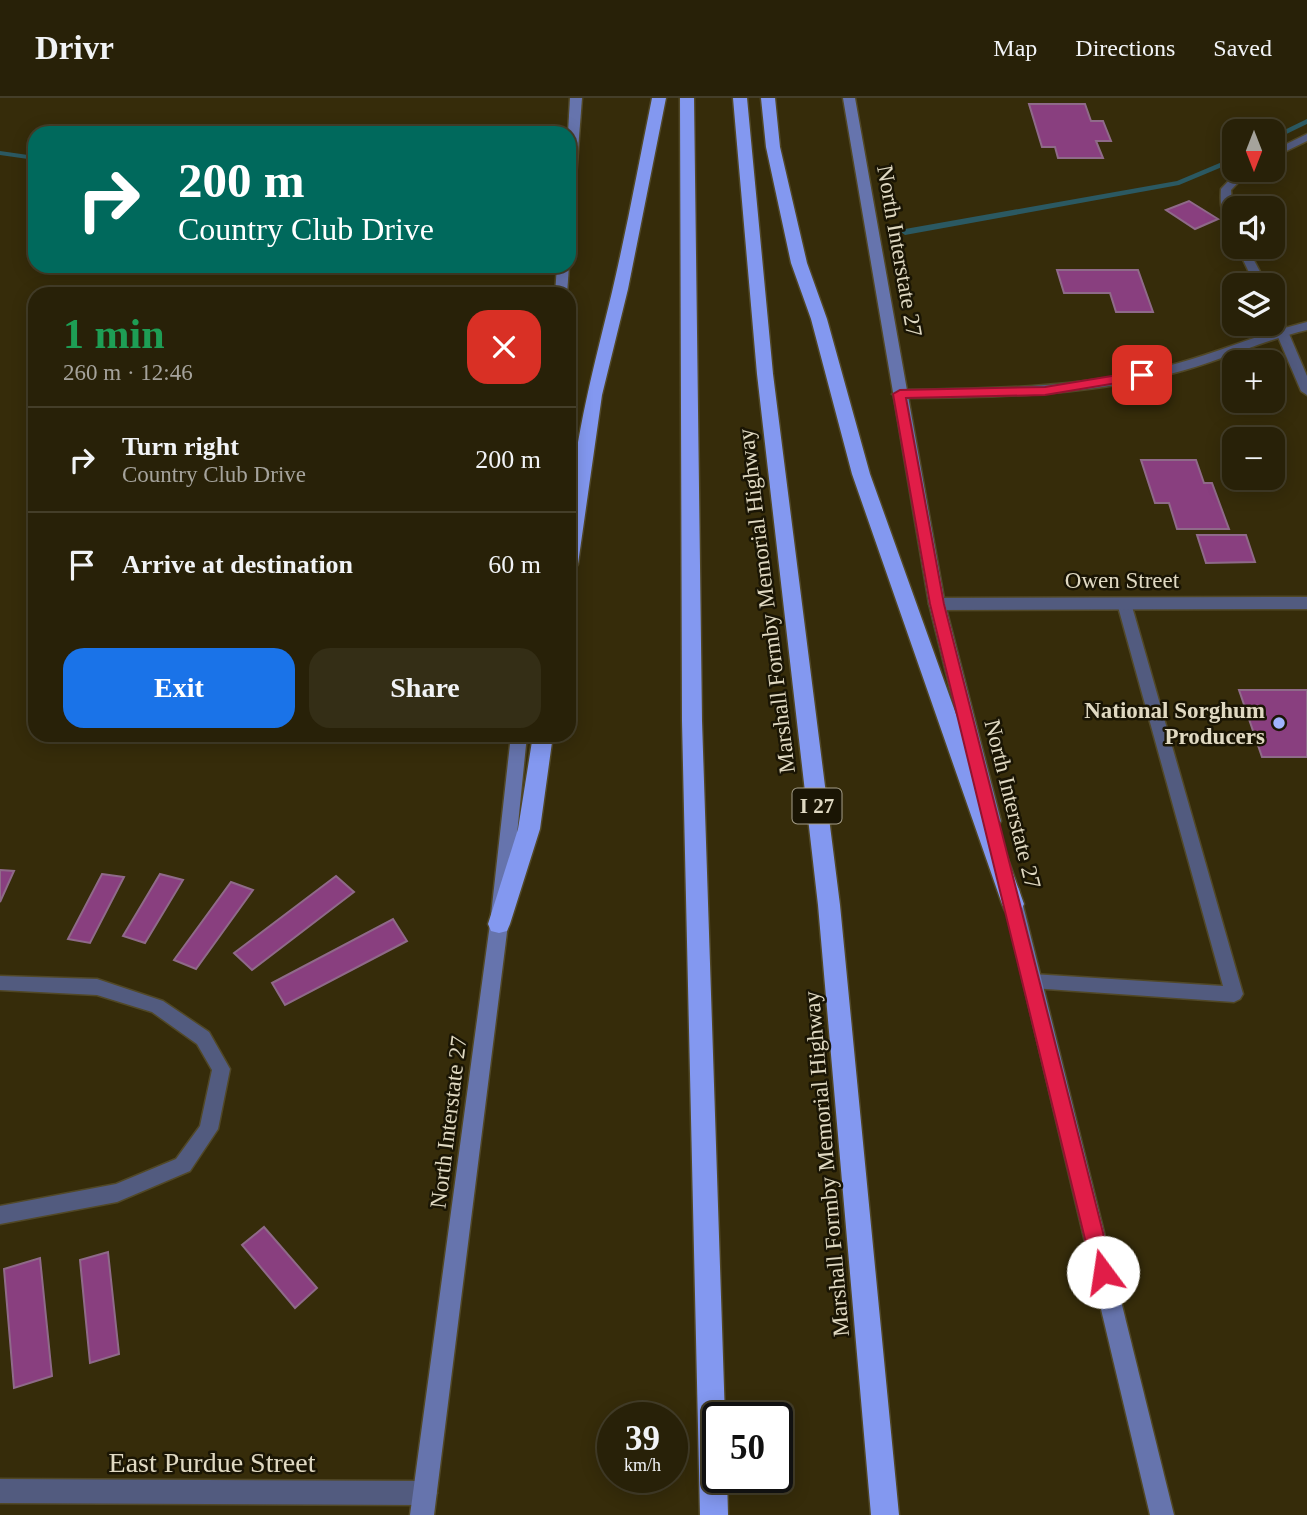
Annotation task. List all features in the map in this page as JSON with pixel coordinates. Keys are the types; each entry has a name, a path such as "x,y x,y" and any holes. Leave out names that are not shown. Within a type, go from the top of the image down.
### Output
{"highway":[{"path":"576,517 594,395 620,289 659,98"},
{"path":"687,98 692,721 714,1515"},
{"name":"Marshall Formby Memorial Highway","path":"740,98 765,374 829,905 886,1515"},
{"path":"768,98 773,146 799,263 819,319 862,474 1013,904"},
{"path":"499,924 529,829 542,742"}],"main road":[{"path":"574,126 576,98"},
{"name":"North Interstate 27","path":"849,98 937,604 1162,1515"},
{"name":"North Interstate 27","path":"423,1504 499,924 518,742"}],"street":[{"path":"1285,333 1307,326"},
{"path":"900,394 1045,391 1170,370 1275,336"},
{"name":"Owen Street","path":"937,604 1307,603"},
{"name":"East Purdue Street","path":"0,1491 423,1504"}],"lane":[{"path":"1285,148 1307,137"},
{"path":"1285,336 1307,391"},
{"path":"1032,981 1234,995 1124,603"},
{"path":"0,983 97,987 157,1006 203,1038 221,1069 209,1129 183,1165 117,1193 0,1215"}],"building":[{"path":"1029,104 1085,104 1091,121 1103,121 1111,141 1096,141 1103,158 1058,158 1055,147 1042,147"},
{"path":"1189,201 1218,219 1195,229 1166,210"},
{"path":"1057,270 1138,270 1153,312 1116,312 1110,293 1064,293"},
{"path":"1141,460 1196,460 1204,483 1212,483 1229,529 1177,529 1169,503 1155,503"},
{"path":"1197,535 1246,535 1255,562 1206,563"},
{"name":"National Sorghum Producers","path":"1239,690 1307,690 1307,757 1262,757"},
{"path":"0,870 14,871 0,902"},
{"path":"102,874 124,877 90,943 68,939"},
{"path":"160,874 183,880 145,943 123,936"},
{"path":"336,876 354,892 252,970 234,953"},
{"path":"231,882 253,890 196,969 174,960"},
{"path":"393,919 407,941 285,1005 272,983"},
{"path":"264,1227 317,1288 295,1308 242,1245"},
{"path":"108,1252 119,1354 90,1363 80,1260"},
{"path":"40,1258 52,1376 14,1388 4,1269"}],"waterway":[{"path":"1285,132 1307,121"},
{"path":"0,153 28,157"},
{"path":"905,232 1179,183 1222,164"}],"place":[{"name":"National Sorghum Producers","path":"1279,723"}],"route":[{"path":"1103,1272 937,604 900,394 1045,391 1142,375"}]}
